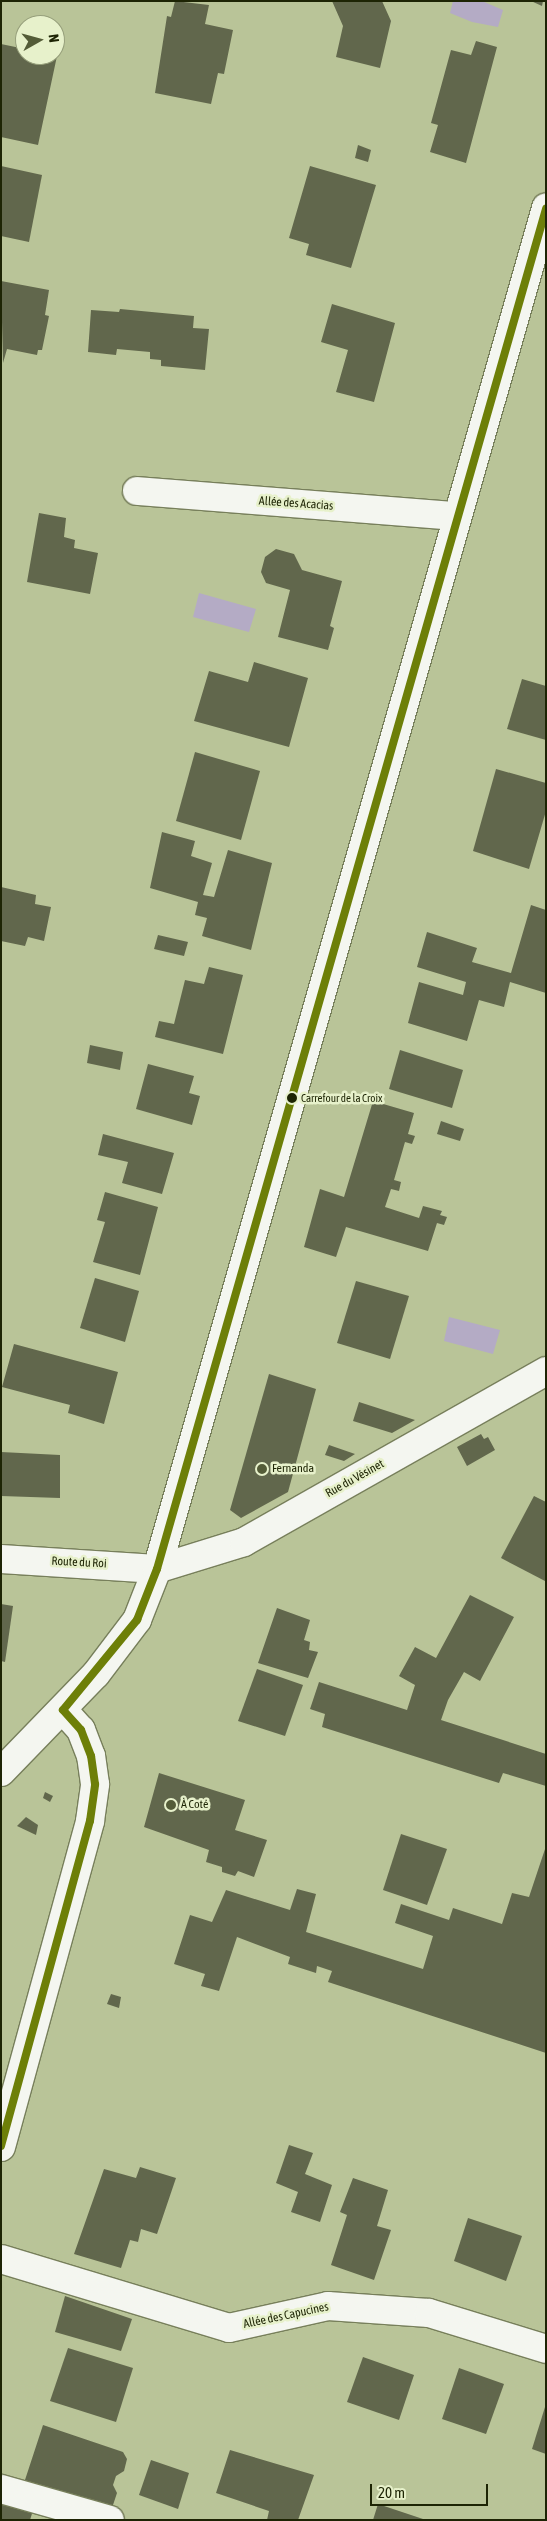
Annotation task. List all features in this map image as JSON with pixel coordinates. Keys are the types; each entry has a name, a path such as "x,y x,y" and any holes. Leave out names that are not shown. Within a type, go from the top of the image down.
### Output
{"street":[{"path":"1,1772 63,1710 136,1620 157,1570 455,516 544,218"},
{"name":"Allée des Acacias","path":"137,491 455,516"},
{"name":"Rue du Vésinet","path":"157,1570 244,1542 546,1372"},
{"name":"Route du Roi","path":"1,1560 157,1570"},
{"path":"1,2146 90,1821 95,1784 90,1756 81,1730 63,1710"},
{"name":"Allée des Capucines","path":"1,2259 229,2328 328,2306 429,2313 546,2349"},
{"path":"1,2489 110,2520"}],"shaded area":[{"path":"453,1 482,1 503,10 498,27 472,22 450,13"},
{"path":"199,593 256,609 249,632 193,617"},
{"path":"449,1317 500,1330 493,1354 444,1341"}],"building":[{"path":"175,1 209,5 205,24 233,30 224,74 218,73 211,104 155,93 167,16 171,17"},
{"path":"332,1 382,1 391,21 380,68 336,57 343,26"},
{"path":"531,1 543,1 542,6"},
{"path":"476,41 497,47 466,163 430,152 438,125 431,123 451,50 471,55"},
{"path":"1,44 15,47 15,65 55,65 38,145 1,137"},
{"path":"358,145 371,150 368,162 355,158"},
{"path":"1,166 42,175 29,242 1,236"},
{"path":"310,166 376,185 351,268 306,255 309,244 289,238"},
{"path":"1,281 49,290 45,315 49,316 42,350 38,350 37,355 7,349 3,363"},
{"path":"332,304 395,323 374,402 336,392 348,350 321,342"},
{"path":"120,309 194,316 193,328 209,329 205,370 161,366 161,360 150,359 150,352 117,349 116,355 88,352 91,310 119,312"},
{"path":"39,513 66,518 64,537 75,540 74,548 98,553 90,594 27,582"},
{"path":"276,549 294,554 302,570 342,581 330,626 334,628 328,650 278,637 290,590 266,583 261,572 265,557"},
{"path":"254,662 308,678 289,747 194,721 209,671 248,682"},
{"path":"522,679 546,686 546,740 507,729"},
{"path":"195,752 260,771 241,840 176,821"},
{"path":"496,769 546,783 546,811 529,869 473,851"},
{"path":"162,832 195,841 191,856 212,863 203,895 214,897 228,850 272,863 251,950 202,936 207,918 195,915 198,902 150,888"},
{"path":"1,887 36,895 35,904 51,907 44,941 28,937 25,946 1,941"},
{"path":"531,905 546,910 546,993 510,982 504,1007 479,1000 467,1041 408,1023 419,982 463,995 466,982 417,967 427,932 477,948 472,962 511,973"},
{"path":"158,935 188,942 184,956 154,949"},
{"path":"209,967 243,975 223,1054 155,1037 159,1021 174,1024 185,980 204,984"},
{"path":"90,1045 123,1052 120,1070 87,1063"},
{"path":"400,1050 463,1070 452,1108 389,1089"},
{"path":"148,1064 194,1076 189,1093 200,1096 192,1125 136,1109"},
{"path":"373,1101 414,1113 408,1134 415,1136 412,1144 405,1142 394,1180 401,1182 399,1191 391,1189 385,1207 419,1218 423,1206 442,1211 440,1215 447,1217 444,1225 437,1223 428,1251 346,1227 336,1257 304,1247 320,1189 344,1197"},
{"path":"441,1121 464,1129 460,1141 437,1134"},
{"path":"103,1134 174,1153 162,1194 122,1183 128,1162 98,1155"},
{"path":"105,1192 158,1207 140,1275 93,1262 105,1222 97,1220"},
{"path":"95,1278 139,1291 125,1342 80,1328"},
{"path":"356,1281 409,1296 390,1359 337,1343"},
{"path":"14,1344 118,1372 104,1424 68,1413 70,1405 2,1387"},
{"path":"269,1374 316,1389 288,1492 241,1518 230,1510"},
{"path":"359,1402 415,1420 392,1433 353,1421"},
{"path":"481,1434 484,1439 488,1437 495,1450 467,1466 457,1447"},
{"path":"329,1445 355,1454 344,1461 325,1455"},
{"path":"1,1452 60,1455 60,1498 1,1496"},
{"path":"534,1496 546,1502 545,1581 501,1558"},
{"path":"470,1595 514,1617 480,1681 464,1672 448,1700 441,1720 546,1754 546,1786 503,1773 499,1783 322,1727 325,1714 310,1709 319,1682 407,1710 415,1685 399,1676 415,1647 436,1658"},
{"path":"1,1604 13,1606 5,1662 1,1661"},
{"path":"277,1608 310,1620 304,1640 310,1642 309,1650 318,1652 308,1678 258,1663"},
{"path":"257,1669 303,1685 285,1736 238,1721"},
{"path":"159,1773 245,1800 235,1830 267,1840 254,1877 238,1871 235,1876 222,1872 222,1867 206,1862 209,1850 144,1827"},
{"path":"45,1792 53,1796 50,1802 43,1798"},
{"path":"26,1817 38,1825 36,1835 17,1826"},
{"path":"401,1834 447,1849 427,1905 383,1890"},
{"path":"546,1846 546,2053 328,1982 332,1971 317,1966 316,1973 288,1964 290,1957 237,1937 219,1991 201,1986 205,1974 174,1964 190,1915 212,1922 226,1890 290,1910 297,1889 316,1894 306,1932 423,1969 433,1936 395,1923 401,1904 449,1920 453,1908 502,1924 512,1893 529,1897"},
{"path":"111,1994 121,1997 119,2008 107,2004"},
{"path":"289,2145 313,2153 305,2174 332,2185 320,2222 291,2212 298,2192 276,2183"},
{"path":"140,2167 176,2178 157,2234 141,2229 138,2242 130,2240 121,2268 74,2254 104,2169 136,2178"},
{"path":"353,2178 388,2190 377,2226 391,2230 374,2280 331,2265 347,2215 340,2212"},
{"path":"468,2218 522,2236 506,2281 454,2261"},
{"path":"65,2296 132,2319 121,2351 55,2332"},
{"path":"68,2348 133,2368 116,2422 50,2401"},
{"path":"363,2357 414,2375 399,2420 347,2402"},
{"path":"459,2368 504,2384 486,2434 442,2419"},
{"path":"546,2407 546,2454 532,2449"},
{"path":"43,2425 123,2452 127,2459 124,2471 116,2476 113,2485 117,2493 113,2505 106,2509 24,2483"},
{"path":"230,2450 314,2475 298,2520 267,2520 269,2511 216,2493"},
{"path":"151,2460 189,2473 178,2509 139,2495"},
{"path":"1,2497 34,2507 30,2520 1,2520"},
{"path":"378,2504 423,2519 423,2520 373,2520"}],"transit line":[{"path":"63,1710 137,1620 157,1569 546,209"},
{"path":"1,2146 90,1821 95,1784 91,1756 81,1730 63,1710"}],"place":[{"name":"Carrefour de la Croix","path":"292,1098"},
{"name":"Fernanda","path":"262,1469"},
{"name":"À Coté","path":"171,1805"}]}
